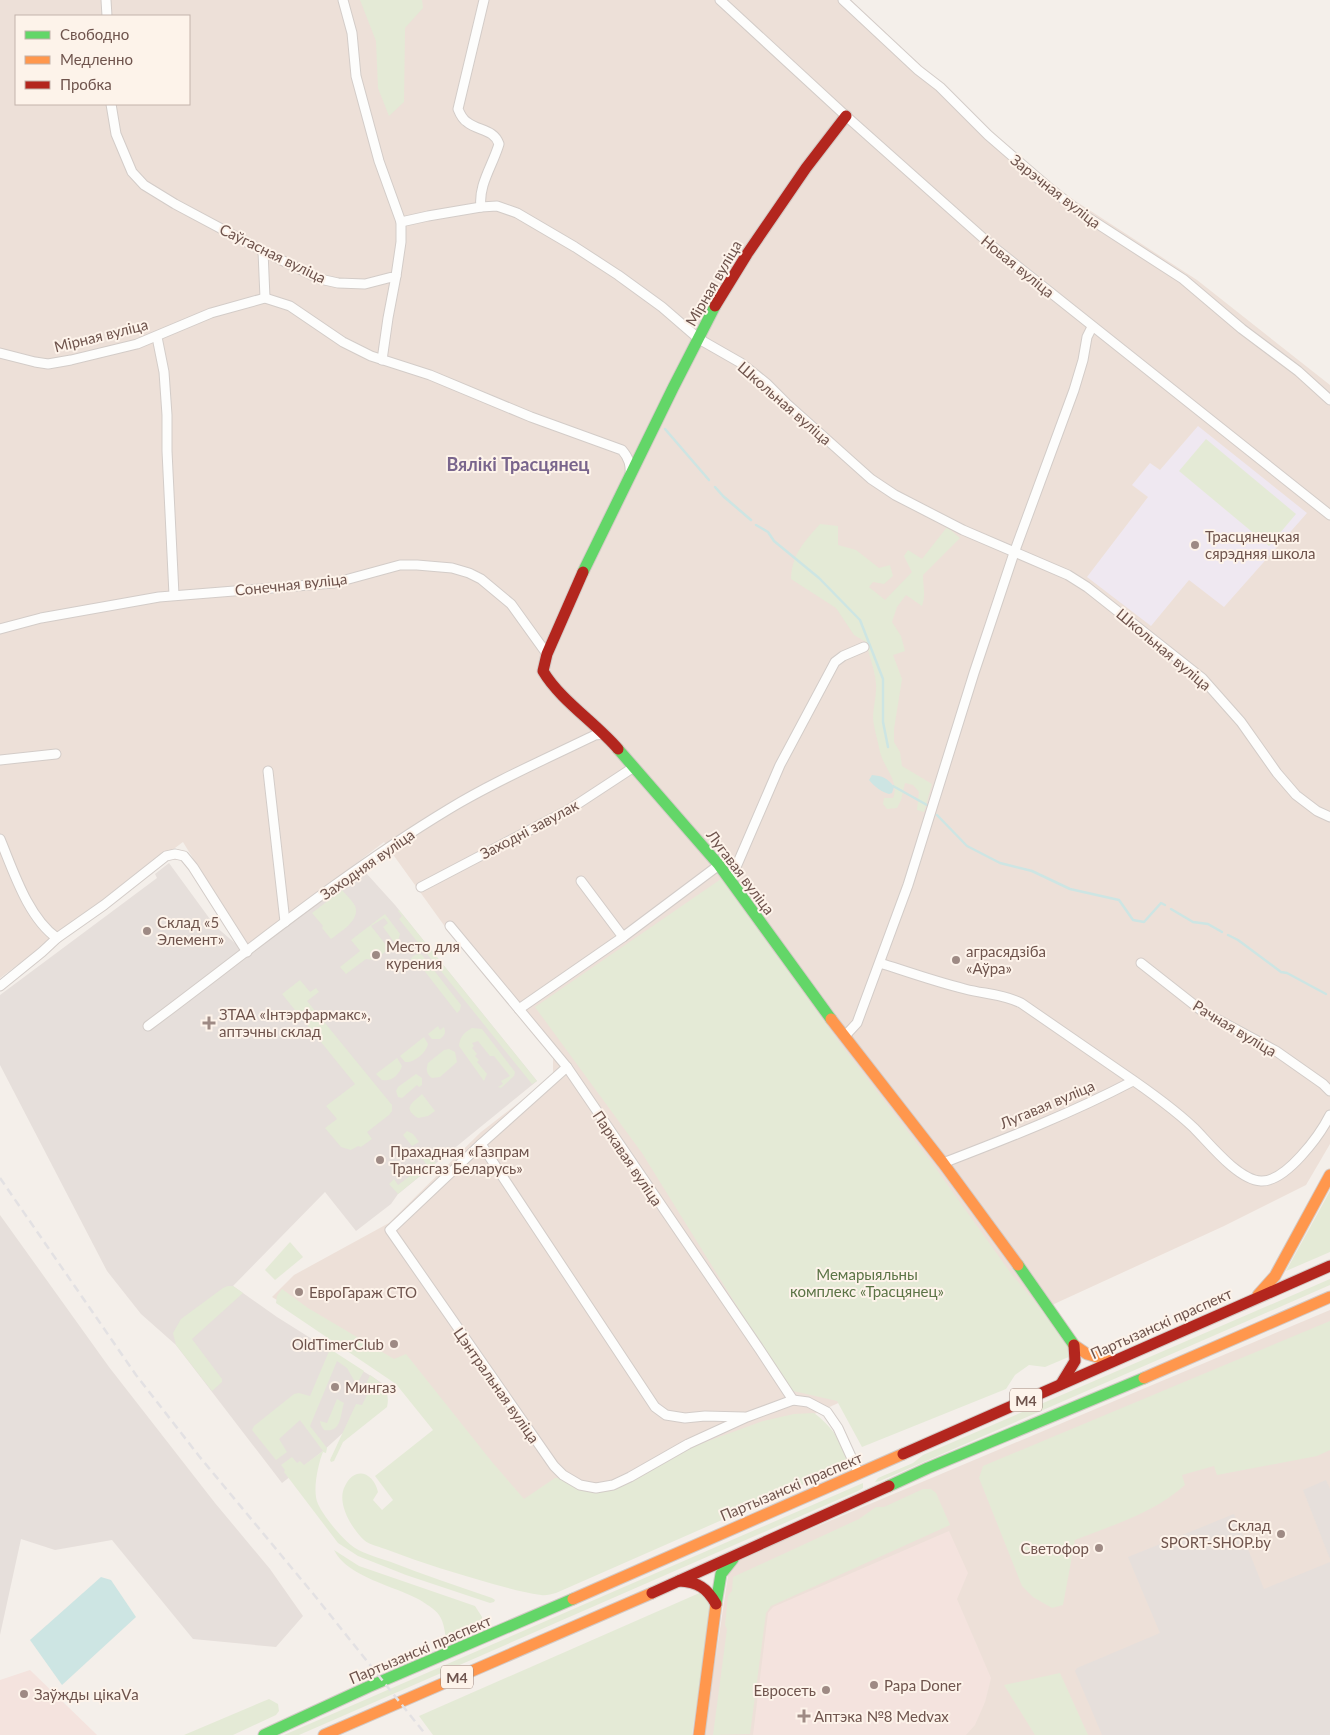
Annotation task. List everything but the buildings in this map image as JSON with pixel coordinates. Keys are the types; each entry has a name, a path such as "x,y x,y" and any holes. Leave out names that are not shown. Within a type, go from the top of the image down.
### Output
{"main road":[{"name":"Мірная вуліца","path":"605,734 550,683 543,671 547,654 584,571 720,296 806,168 846,116"},
{"name":"Лугавая вуліца","path":"605,734 719,865 844,1037 943,1163 1017,1263 1074,1345"},
{"path":"1254,1299 1275,1276 1330,1175"},
{"name":"Партызанскі праспект","path":"324,1735 736,1556 865,1481 1061,1384 1330,1266"},
{"name":"Партызанскі праспект","path":"264,1735 368,1687 460,1649 687,1548 865,1481 928,1468 1114,1391 1330,1297"},
{"path":"1074,1345 1087,1354 1111,1361"},
{"path":"1061,1384 1075,1361 1074,1345"},
{"path":"699,1735 720,1575 722,1569 736,1556"},
{"path":"679,1581 700,1584 706,1588 716,1604"}],"street":[{"path":"106,0 107,15"},
{"path":"343,0 352,33 356,76 379,161 401,222 401,242 382,360"},
{"path":"481,207 482,187 499,144 497,138 489,132 468,124 458,109 484,0"},
{"name":"Новая вуліца","path":"720,0 991,246 1330,516"},
{"name":"Зарэчная вуліца","path":"844,0 918,70 940,87 988,135 1048,188 1084,216 1183,280 1242,329 1298,370 1330,400"},
{"name":"Саўгасная вуліца","path":"111,105 116,134 127,163 137,179 175,204 320,279 338,283 365,284 396,276"},
{"name":"Школьная вуліца","path":"401,222 481,207 498,206 517,213 575,247 662,307 699,339 741,363 766,383 871,479 918,508 1077,580 1196,672 1241,722 1277,773 1296,795 1317,811 1330,817"},
{"path":"263,251 265,298 290,306 343,342 382,360 430,375 532,417 640,458"},
{"name":"Мірная вуліца","path":"0,353 48,364 112,351 157,337 211,314 265,298"},
{"path":"844,1037 857,1024 908,885 974,673 1014,553 1074,390 1083,360 1087,337 1092,327"},
{"path":"157,337 164,372 167,415 174,595"},
{"path":"622,450 630,464 629,479"},
{"name":"Сонечная вуліца","path":"0,629 41,618 174,595 334,583 400,565 417,565 452,568 469,573 492,587 518,612 547,654"},
{"path":"730,881 780,765 830,670 835,662 843,656 864,647"},
{"name":"Заходняя вуліца","path":"148,1026 285,922 391,845 451,808 508,777 595,735 605,734"},
{"path":"0,760 56,754"},
{"name":"Заходні завулак","path":"421,886 570,809 634,767"},
{"path":"268,771 285,922"},
{"path":"0,838 19,885 32,908 46,931 57,938"},
{"path":"0,986 57,938 104,905 166,856 175,854 184,856 194,867 247,952"},
{"path":"519,1009 623,937 719,865"},
{"path":"581,881 623,937"},
{"name":"Паркавая вуліца","path":"450,926 567,1067 793,1400"},
{"name":"Лугавая вуліца","path":"880,963 942,984 1014,999 1133,1081 1180,1116 1235,1168 1253,1180 1264,1181 1293,1165 1323,1130 1330,1115"},
{"name":"Рачная вуліца","path":"1141,963 1202,1011 1276,1051 1324,1084 1330,1091"},
{"name":"Цэнтральная вуліца","path":"567,1067 481,1144 390,1230 554,1466 563,1475 580,1484 596,1488 613,1485 688,1444 747,1417 793,1400"},
{"name":"Лугавая вуліца","path":"943,1163 1046,1123 1093,1102 1133,1081"},
{"name":"Цэнтральная вуліца","path":"481,1144 655,1407 666,1415 685,1418 705,1416 747,1417"},
{"path":"793,1400 808,1402 827,1412 838,1428 865,1481"}],"shaded area":[{"path":"0,0 851,0 1040,178 1197,280 1330,385 1330,1144 1306,1185 1224,1226 566,1528 501,1490 404,1368 340,1339 272,1297 294,1275 389,1223 481,1132 553,1076 553,1054 451,935 384,842 247,947 183,842 0,978"},
{"name":"Трасцянецкая сярэдняя школа","path":"1198,426 1307,513 1224,607 1189,580 1151,626 1087,577 1148,497 1132,485 1150,463 1160,470"},
{"path":"169,863 215,926 243,950 357,863 395,905 537,1081 398,1194 391,1204 356,1231 325,1192 233,1286 277,1317 382,1383 344,1432 282,1483 176,1345 141,1314 107,1271 0,1065 0,995 157,878 155,874"},
{"path":"0,1215 109,1367 215,1503 270,1569 303,1616 276,1647 193,1639 112,1540 55,1550 21,1539 0,1635"},
{"path":"1330,1310 1330,1735 704,1735 730,1563"},
{"path":"1326,1480 1330,1489 1330,1559 1303,1490"},
{"path":"1234,1514 1264,1589 1330,1562 1330,1735 1102,1735 1075,1671 1077,1668 1160,1633 1128,1557"},
{"path":"949,1531 968,1573 957,1599 991,1678 985,1702 975,1725 966,1735 753,1735 768,1613 773,1607"},
{"path":"30,1670 97,1735 0,1735 0,1680"}],"green space":[{"path":"360,0 422,0 423,8 405,28 404,102 389,116 378,88 376,41"},
{"path":"1206,439 1296,514 1269,546 1179,471"},
{"path":"820,524 838,526 838,545 856,550 879,568 890,565 893,576 884,584 873,582 869,587 885,600 912,572 904,556 908,550 922,559 947,527 960,538 923,575 924,594 922,606 906,595 897,607 892,622 901,636 905,651 893,655 902,679 894,729 894,742 900,752 902,766 932,784 924,812 917,810 919,792 913,785 905,783 897,808 887,809 883,804 884,798 893,798 895,792 891,775 880,752 874,726 873,714 876,684 866,642 854,635 836,608 791,579 796,555"},
{"name":"Мемарыяльны комплекс «Трасцянец»","path":"721,879 842,1046 932,1163 1010,1272 1066,1340 1071,1356 1045,1367 1029,1365 1015,1375 1006,1389 862,1447 837,1401 789,1390 642,1153 535,1007"},
{"path":"342,890 355,906 355,916 349,925 331,939 312,913"},
{"path":"399,910 537,1081 532,1084 399,919 402,916"},
{"path":"385,914 400,934 398,941 394,942 383,927 388,923 384,918 371,926 386,945 388,944 391,947 375,960 366,959 346,974 340,967 360,951 351,940"},
{"path":"419,954 422,955 461,1005 457,1013 416,960 410,965 412,958"},
{"path":"300,980 310,992 316,988 319,992 307,1001 392,1105 392,1111 389,1115 367,1132 372,1139 361,1147 358,1146 351,1150 341,1147 325,1128 337,1119 326,1106 355,1084 282,994"},
{"path":"438,1026 440,1030 444,1027 445,1034 440,1039 432,1039 428,1034"},
{"path":"472,1028 482,1029 515,1072 514,1076 501,1088 498,1087 503,1084 501,1081 510,1076 494,1056 490,1056 478,1041 472,1043 474,1046 472,1048 477,1054 475,1056 479,1060 477,1062 487,1074 484,1081 459,1046 463,1035"},
{"path":"424,1037 428,1044 425,1051 416,1059 405,1062 400,1056"},
{"path":"449,1049 455,1052 457,1062 440,1077 432,1078 427,1071 428,1063 444,1050"},
{"path":"397,1058 402,1066 399,1072 391,1079 382,1080 376,1074"},
{"path":"416,1074 422,1078 422,1085 419,1087 417,1085 402,1098 398,1097 396,1091 398,1087"},
{"path":"422,1094 435,1111 428,1116 418,1118 410,1111 410,1106"},
{"path":"407,1131 413,1134 419,1142 412,1146 403,1135"},
{"path":"428,1153 436,1163 398,1194 389,1184 394,1179 398,1185 426,1164 422,1158"},
{"path":"1330,1191 1330,1252 1286,1271"},
{"path":"290,1242 303,1257 275,1280 265,1270"},
{"path":"1330,1279 1330,1285 875,1482 878,1478 913,1463 923,1455"},
{"path":"228,1286 233,1286 243,1293 192,1339 222,1379 222,1382 212,1391 176,1345 173,1333 181,1319"},
{"path":"282,1289 308,1308 394,1359 406,1354 524,1499 555,1478 560,1478 589,1491 599,1491 689,1448 763,1421 794,1414 814,1413 826,1423 844,1450 847,1465 556,1593 545,1595 529,1593 453,1572 369,1543 354,1529 346,1514 342,1500 345,1486 349,1479 354,1475 364,1474 373,1480 378,1492 373,1500 382,1510 393,1500 375,1476 433,1430 396,1384 276,1303 277,1296"},
{"path":"1330,1321 1330,1450 1317,1456 1217,1475 1214,1466 1182,1475 1185,1485 1147,1511 1075,1540 1063,1605 1052,1608 1033,1597 1022,1586 979,1478 983,1466"},
{"path":"330,1349 364,1371 358,1382 355,1382 347,1368 337,1361 310,1426 327,1448 326,1453 323,1452 321,1457 316,1485 316,1499 325,1515 334,1528 355,1548 372,1556 492,1598 495,1600 494,1602 490,1603 406,1575 358,1556 338,1543 284,1472 285,1470 281,1465 292,1457 297,1463 300,1461 304,1465 323,1451 300,1420 279,1439 287,1452 276,1460 252,1430 254,1426 294,1394 299,1393 310,1396"},
{"path":"370,1375 387,1392 387,1407 343,1442 334,1461 331,1462 330,1460 356,1404 362,1405 370,1389 365,1386"},
{"path":"337,1399 344,1403 339,1422 334,1429 324,1430 320,1421 327,1423"},
{"path":"863,1483 863,1488 858,1491 299,1735 284,1735"},
{"path":"923,1489 931,1489 936,1493 950,1525 771,1606 766,1613 750,1734 713,1735 727,1629 725,1625 728,1596 732,1591 733,1577 859,1519 876,1507 884,1507"},
{"path":"334,1550 359,1566 475,1606 482,1617 483,1625 446,1641 442,1621 433,1609 410,1595 360,1574 340,1559"},
{"path":"704,1591 711,1608 692,1735 433,1735 419,1716"},
{"path":"1060,1673 1088,1735 1035,1735 1004,1685"},
{"path":"269,1699 278,1704 279,1711 276,1715 233,1735 184,1735"}],"water":[{"path":"872,775 889,781 894,787 892,793 886,793 875,787 869,780"},
{"path":"101,1577 111,1580 136,1617 62,1685 30,1640"}],"waterway":[{"path":"665,429 709,480"},
{"path":"715,487 751,520"},
{"path":"756,525 768,532 774,541 819,578 860,620 883,679 883,722 888,747"},
{"path":"893,786 927,805"},
{"path":"937,815 967,846 1000,863 1032,871 1070,889 1119,900 1133,920 1144,922 1161,903 1165,905"},
{"path":"1171,909 1193,922 1208,924 1222,932"},
{"path":"1228,935 1238,940 1281,972 1287,973 1326,994"}],"railway":[{"path":"0,1178 136,1375 199,1456 315,1596 426,1735"}],"traffic: fast":[{"path":"583,572 715,306"},
{"path":"618,749 719,865 831,1019"},
{"path":"1018,1265 1074,1345"},
{"path":"889,1486 1144,1378"},
{"path":"716,1604 721,1574 733,1559"},
{"path":"264,1735 368,1687 573,1599"}],"traffic: slow":[{"path":"831,1019 943,1163 1018,1265"},
{"path":"1258,1295 1275,1276 1330,1175"},
{"path":"1144,1378 1330,1297"},
{"path":"1074,1345 1087,1354 1111,1361"},
{"path":"573,1599 903,1454"},
{"path":"324,1735 652,1593"},
{"path":"699,1735 716,1604"}],"traffic: jam":[{"path":"715,306 747,254 806,168 846,116"},
{"path":"583,572 547,654 543,671 568,702 618,749"},
{"path":"903,1454 1330,1266"},
{"path":"1061,1384 1075,1361 1074,1345"},
{"path":"652,1593 889,1486"},
{"path":"679,1581 697,1584 709,1594 716,1604"}],"place":[{"name":"Трасцянецкая сярэдняя школа","path":"1195,545"},
{"name":"Склад «5 Элемент»","path":"147,931"},
{"name":"Место для курения","path":"376,955"},
{"name":"аграсядзіба «Аўра»","path":"956,960"},
{"name":"ЗТАА «Інтэрфармакс», аптэчны склад","path":"209,1023"},
{"name":"Прахадная «Газпрам Трансгаз Беларусь»","path":"380,1160"},
{"name":"ЕвроГараж СТО","path":"299,1292"},
{"name":"OldTimerClub","path":"394,1344"},
{"name":"Мингаз","path":"335,1387"},
{"name":"Склад SPORT-SHOP.by","path":"1281,1534"},
{"name":"Светофор","path":"1099,1548"},
{"name":"Papa Doner","path":"874,1685"},
{"name":"Евросеть","path":"826,1690"},
{"name":"Заўжды цікаVа","path":"24,1694"},
{"name":"Аптэка №8 Medvax","path":"804,1716"}],"district":[{"name":"Вялікі Трасцянец","path":"518,464"}]}
